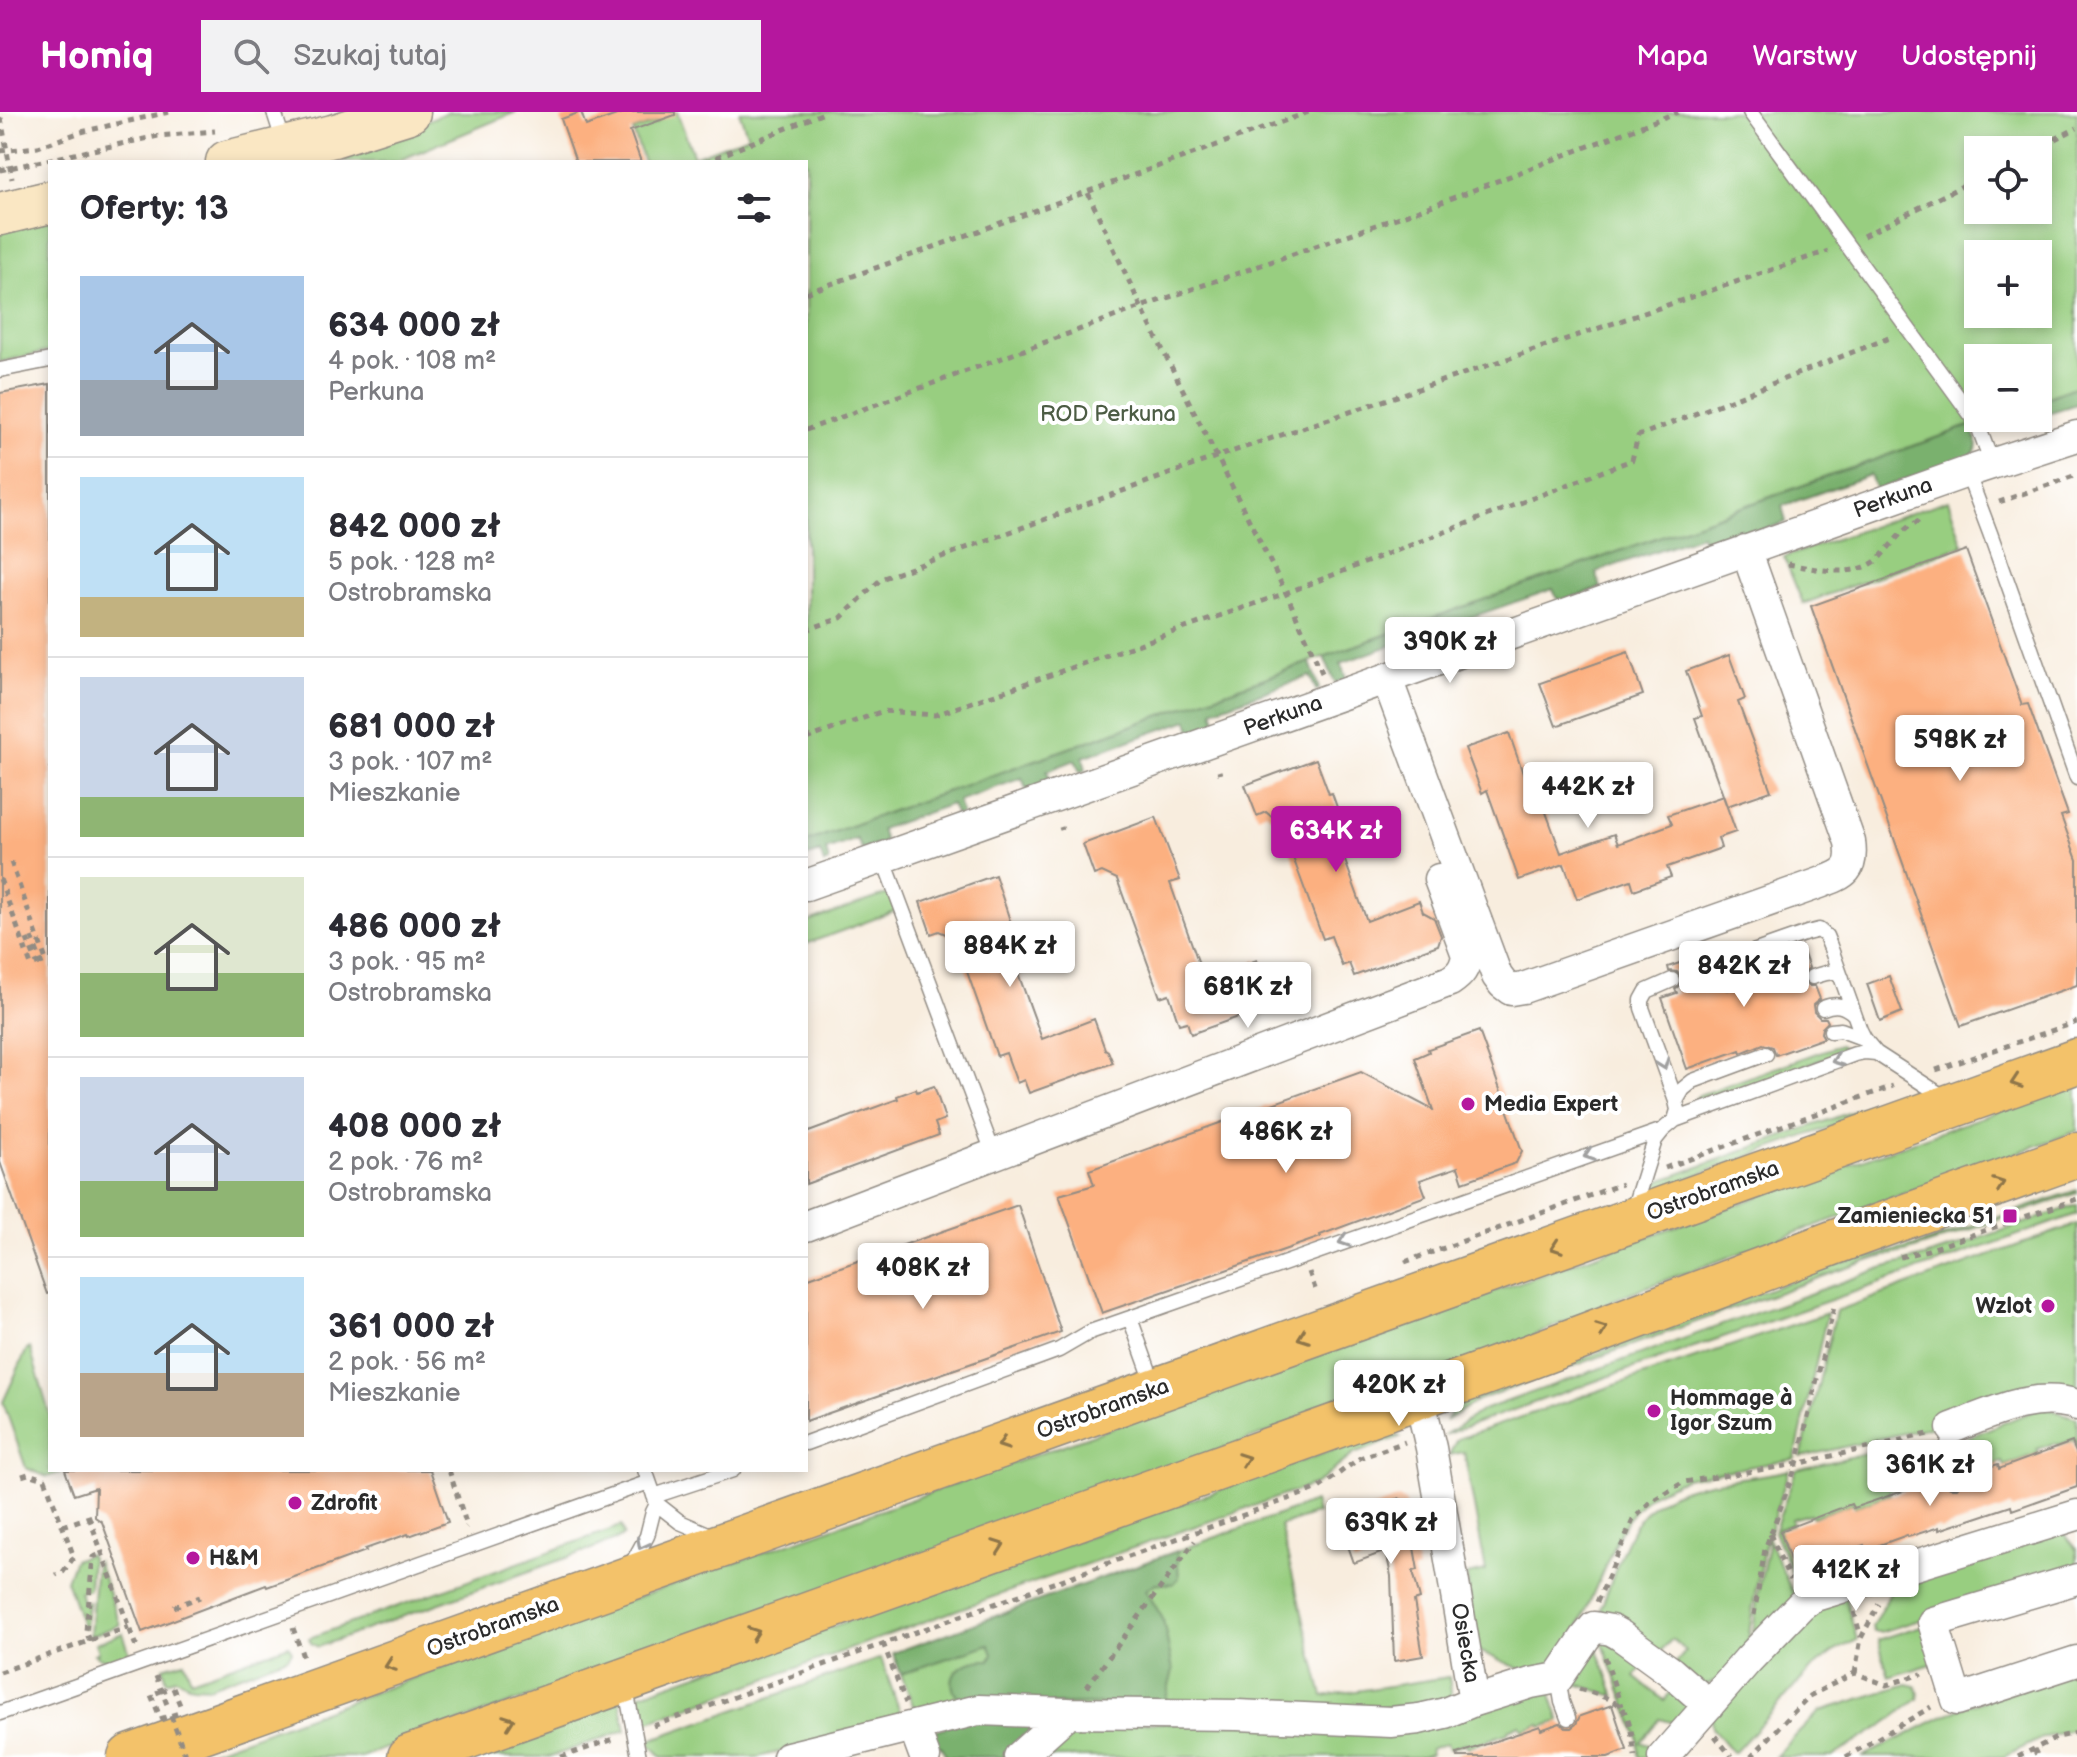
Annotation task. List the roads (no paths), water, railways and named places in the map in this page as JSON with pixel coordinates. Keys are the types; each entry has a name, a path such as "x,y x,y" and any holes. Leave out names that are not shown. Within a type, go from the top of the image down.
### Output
{"main road":[{"name":"Ostrobramska","path":"130,1757 1156,1391 1616,1206 1958,1083 2077,1061"},
{"path":"410,1757 624,1679 1423,1414 1529,1357 2077,1155"}],"street":[{"path":"224,146 333,136 409,112"},
{"path":"6,196 48,202"},
{"name":"Perkuna","path":"808,884 1980,467 2077,436"},
{"path":"1378,682 1497,976 1511,990 1805,888 1838,876 1849,867 1852,855 1850,842 1746,550"},
{"path":"808,1225 1426,992 1459,975 1467,955 1378,682"},
{"path":"1952,1428 2002,1408 2045,1400 2077,1405"},
{"name":"Osiecka","path":"1423,1414 1474,1701"},
{"path":"1663,1757 1748,1660 1812,1597 2077,1515"},
{"path":"2077,1579 1933,1622 1957,1700 2077,1661"},
{"path":"788,1757 978,1710 1237,1715 1391,1722 1419,1719 1531,1683 1558,1680 1594,1627 1620,1635 1671,1672 1709,1705"},
{"path":"1019,1757 1068,1713"},
{"path":"914,1727 925,1757"}],"lane":[{"path":"1750,112 1977,423 1980,467 2077,778"},
{"path":"0,370 48,360"},
{"path":"883,858 994,1155"},
{"path":"1710,967 1819,930 1826,936 1865,1040"},
{"path":"1726,980 1725,971 1732,959"},
{"path":"1812,977 1835,972 1842,978"},
{"path":"1616,1206 1646,1170 1651,1148 1678,1110 1642,1000 1647,991 1672,980"},
{"path":"1823,1008 1839,1005 1855,1014"},
{"path":"1831,1031 1841,1030 1858,1035 1876,1053"},
{"path":"808,1442 1059,1350 1090,1332 1669,1125 1855,1054 1876,1053 1958,1083"},
{"path":"1676,1101 1683,1089 1693,1081 1755,1056"},
{"path":"1130,1318 1156,1391"},
{"path":"1952,1428 1947,1441 1947,1460 1953,1479"},
{"path":"0,1713 651,1488 724,1472"},
{"path":"651,1488 680,1522 727,1542"},
{"path":"621,1581 647,1536 653,1512 651,1488"},
{"path":"624,1679 639,1757"},
{"path":"1558,1680 1568,1718"}],"place":[{"name":"Media Expert","path":"1468,1104"},
{"name":"Zamieniecka 51","path":"2010,1216"},
{"name":"Wzlot","path":"2048,1306"},
{"name":"Hommage à Igor Szum","path":"1654,1411"},
{"name":"Zdrofit","path":"295,1503"},
{"name":"H&M","path":"193,1558"}],"park label":[{"name":"ROD Perkuna","path":"1108,414"}]}
